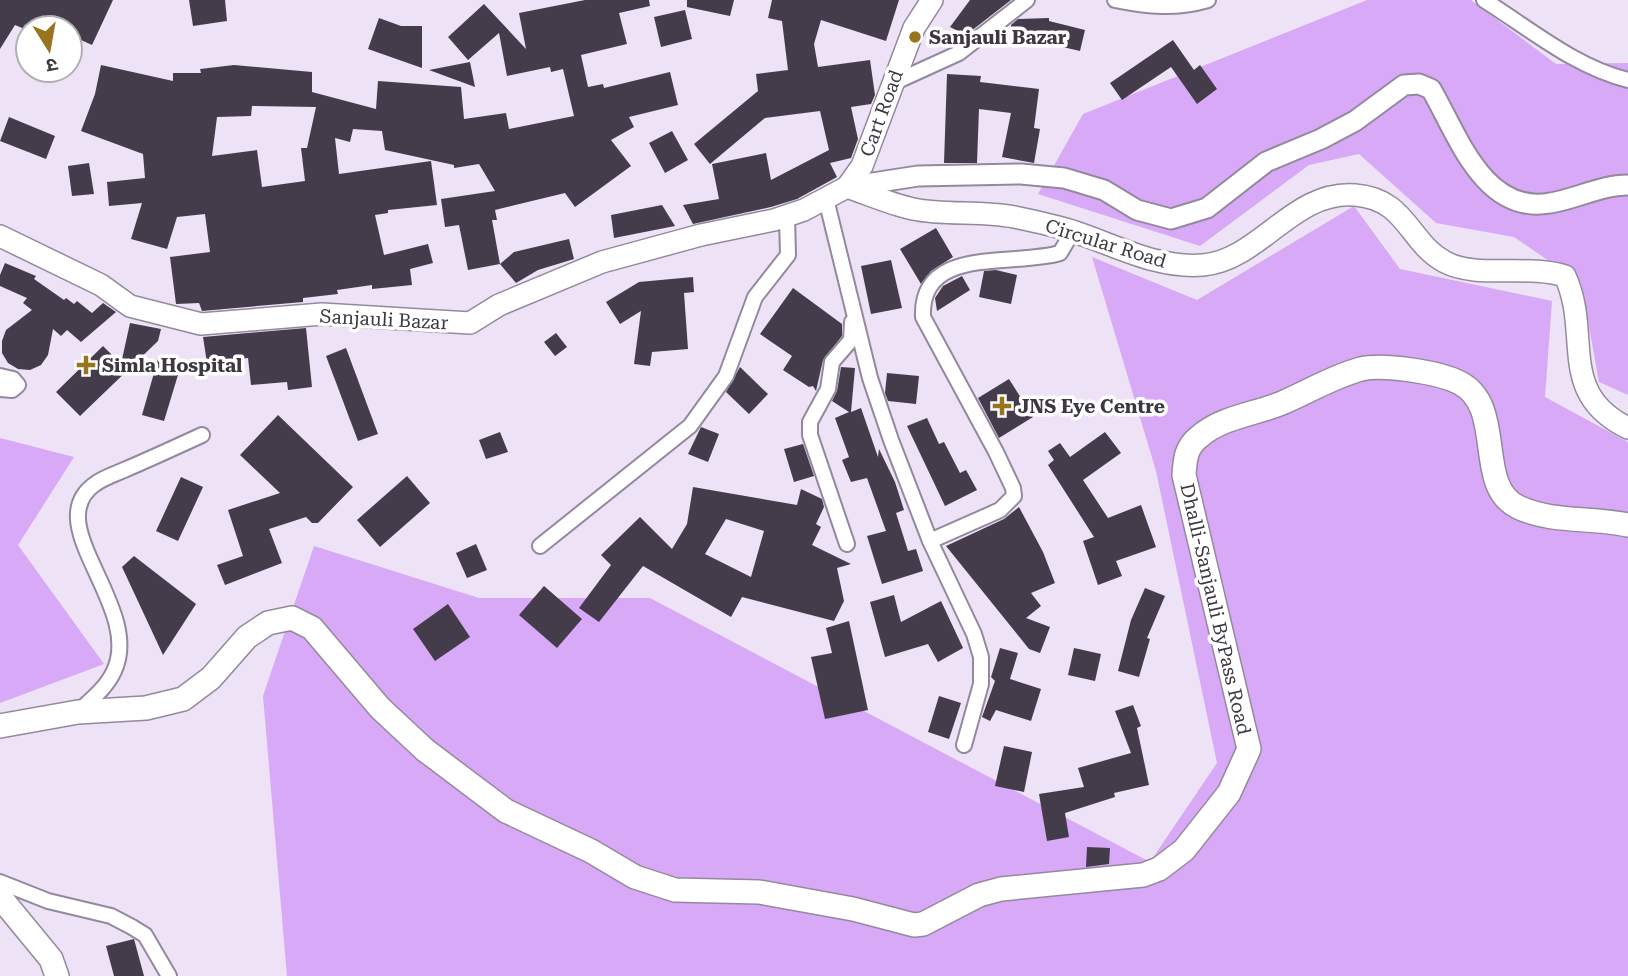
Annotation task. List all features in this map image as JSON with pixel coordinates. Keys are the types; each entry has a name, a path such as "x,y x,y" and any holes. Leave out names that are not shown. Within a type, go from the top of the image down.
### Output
{"main road":[{"name":"Cart Road","path":"847,187 862,166 890,85 914,28 932,0"},
{"name":"Sanjauli Bazar","path":"0,236 101,285 131,306 201,324 322,314 470,323 499,305 602,262 787,216 847,187"},
{"name":"Circular Road","path":"847,187 913,209 1015,217 1073,231 1164,264 1205,265 1242,251 1287,217 1318,201 1353,194 1385,201 1443,261 1464,270 1543,269 1565,276 1574,295 1579,373 1591,401 1615,422 1628,428"},
{"name":"Dhalli-Sanjauli ByPass Road","path":"0,726 78,712 146,708 183,699 211,678 247,637 268,623 292,618 312,628 380,708 425,750 506,811 591,851 635,877 675,890 759,892 853,909 914,925 934,920 979,895 1002,889 1153,872 1184,850 1235,785 1249,750 1184,475 1185,454 1198,437 1218,424 1281,403 1362,369 1399,368 1459,382 1474,393 1484,413 1498,490 1515,506 1541,516 1587,518 1628,525"},
{"path":"0,897 51,960 57,976"}],"street":[{"path":"890,85 959,53 1027,0"},
{"path":"1115,0 1147,6 1187,6 1208,0"},
{"path":"1485,0 1571,57 1602,74 1628,80"},
{"path":"847,187 918,176 1021,174 1064,178 1104,190 1137,210 1171,219 1207,208 1266,162 1321,139 1355,121 1404,85 1419,83 1431,89 1473,165 1490,186 1517,201 1545,204 1574,199 1612,185 1628,185"},
{"path":"826,199 870,378 930,541 974,634 981,657 981,684 964,745"},
{"path":"540,546 680,434 709,403 736,352 755,297 788,255 790,244 787,216"},
{"path":"930,541 1000,510 1014,496 1013,488 996,452 923,317 922,298 929,282 943,272 972,263 1042,258 1060,253 1073,231"},
{"path":"847,544 810,435 810,422 828,388 832,362 851,340 852,303"},
{"path":"0,376 13,379 18,385 12,390 0,389"},
{"path":"78,712 114,672 120,651 108,593 81,540 76,522 79,500 94,484 202,435"},
{"path":"0,881 48,901 111,916 132,927 145,935 169,976"}],"shaded area":[{"path":"1367,0 1471,0 1556,64 1628,63 1628,395 1599,382 1581,283 1514,237 1436,223 1359,154 1309,165 1200,246 1038,194 1083,114"},
{"path":"1354,206 1400,269 1552,301 1545,397 1628,442 1628,976 287,976 263,696 314,546 479,598 650,598 1150,862 1217,763 1156,471 1092,257 1197,300"},
{"path":"0,438 74,457 18,545 104,664 0,703"}],"building":[{"path":"0,0 113,0 92,45 84,41 84,14 14,14 14,27 0,49"},
{"path":"189,0 225,0 227,21 193,26"},
{"path":"585,0 649,0 650,6 619,13 627,44 581,55 588,87 603,84 604,88 670,72 678,105 629,117 634,127 611,140 631,166 575,207 565,193 495,210 497,220 492,220 500,264 468,270 459,225 445,227 441,199 495,191 479,164 454,168 454,165 385,150 382,131 353,129 350,142 335,138 339,174 431,161 437,205 388,210 388,213 375,215 384,255 428,244 433,263 410,269 412,285 372,289 372,285 337,290 338,294 303,298 303,302 202,311 199,303 176,304 170,257 210,252 205,214 177,217 167,249 131,239 142,203 109,206 107,182 145,178 143,154 81,131 95,94 101,65 173,81 173,73 201,73 200,69 234,65 312,72 312,92 376,109 378,81 461,87 464,119 506,113 509,129 574,116 563,69 551,72 550,67 507,76 499,33 468,60 448,37 484,4 526,49 519,13","holes":["252,106 316,107 307,148 301,148 305,181 262,187 257,150 212,156 217,117 251,116"]},
{"path":"687,0 734,0 730,16 687,7"},
{"path":"772,0 899,0 886,41 821,20 814,44 818,67 870,60 875,95 871,104 851,107 858,139 851,158 830,163 837,177 797,199 693,224 683,205 719,199 712,164 766,153 771,180 829,150 820,111 765,118 710,164 694,144 758,91 756,74 788,70 782,21 768,18"},
{"path":"970,0 1011,0 966,35 950,27"},
{"path":"685,10 692,39 661,47 654,17"},
{"path":"379,18 401,26 422,26 422,68 368,49"},
{"path":"1049,18 1049,21 1085,30 1080,51 1054,45 1011,46 1011,25 1018,19"},
{"path":"1173,40 1194,70 1200,65 1217,89 1197,104 1171,67 1122,100 1110,83"},
{"path":"470,62 475,87 429,70"},
{"path":"947,74 981,76 980,82 1039,89 1034,128 1040,129 1034,163 1002,157 1011,113 979,109 977,163 944,163"},
{"path":"9,117 55,136 46,159 0,141"},
{"path":"672,131 688,160 665,173 649,143"},
{"path":"89,163 94,194 72,196 68,166"},
{"path":"662,205 675,226 614,238 611,215"},
{"path":"936,228 953,257 931,271 921,284 900,249"},
{"path":"569,239 574,259 538,270 516,283 500,264 514,252"},
{"path":"891,260 902,308 871,314 861,266"},
{"path":"5,263 36,276 34,279 64,300 66,298 74,304 77,301 92,313 103,303 116,312 81,342 67,330 61,336 53,329 48,355 41,365 30,370 18,369 8,363 2,353 2,341 6,330 32,310 23,303 27,298 0,286 0,275"},
{"path":"996,270 1017,275 1011,304 979,297 984,271"},
{"path":"962,276 970,290 937,311 935,298 943,286"},
{"path":"693,277 694,292 684,293 688,349 652,352 650,366 634,364 641,311 620,324 606,302 639,282"},
{"path":"793,288 842,324 842,336 823,360 816,391 813,386 809,387 783,370 792,356 760,334"},
{"path":"130,323 161,329 158,341 80,416 56,392 103,346 121,364"},
{"path":"306,328 312,387 288,390 287,382 251,385 248,358 207,363 203,337"},
{"path":"556,333 567,347 555,356 544,342"},
{"path":"346,348 378,434 358,441 326,356"},
{"path":"158,359 181,365 164,421 142,415"},
{"path":"740,367 768,394 749,414 726,392"},
{"path":"841,367 855,368 851,412 861,408 878,457 879,449 895,482 904,510 896,513 908,551 916,549 923,571 882,584 867,536 886,531 867,478 851,482 842,460 849,457 835,418 849,412 832,401 837,391"},
{"path":"887,373 919,376 916,404 888,401 885,393"},
{"path":"1009,379 1033,417 999,438 978,398"},
{"path":"278,415 353,487 318,523 312,523 306,517 269,529 282,563 225,585 217,565 243,556 228,510 280,493 240,455"},
{"path":"927,418 939,444 944,442 960,473 966,470 977,490 945,506 907,426"},
{"path":"701,427 719,434 708,462 688,454"},
{"path":"500,432 508,452 486,459 479,440"},
{"path":"1105,432 1121,453 1083,480 1108,518 1141,505 1156,547 1116,561 1122,576 1098,585 1083,541 1094,537 1048,465 1054,460 1048,451 1060,443 1070,457"},
{"path":"803,444 814,476 794,482 784,449"},
{"path":"407,476 430,503 380,547 357,520"},
{"path":"181,477 203,487 178,541 156,531"},
{"path":"693,487 797,505 801,489 822,499 824,507 816,524 821,527 812,545 851,564 837,568 844,601 834,621 742,597 731,617 643,566 599,622 579,608 611,565 601,555 640,517 672,549 687,524","holes":["726,519 764,531 751,577 705,554"]},
{"path":"1019,507 1043,552 1055,583 1031,593 1041,606 1026,618 1050,627 1040,653 1029,649 946,546 1004,519"},
{"path":"476,544 487,570 467,578 456,553"},
{"path":"134,556 196,604 163,655 122,567"},
{"path":"544,586 582,619 557,648 519,615"},
{"path":"1145,588 1165,596 1147,638 1150,639 1139,677 1118,671 1131,620"},
{"path":"894,595 901,622 941,601 963,648 938,662 928,644 885,657 870,602"},
{"path":"448,604 470,637 435,661 413,629"},
{"path":"849,621 868,710 825,719 811,657 832,653 826,628"},
{"path":"1000,648 1018,653 1010,679 1041,689 1031,721 996,710 990,721 982,717 995,681 991,677"},
{"path":"1074,648 1101,654 1095,681 1068,675"},
{"path":"939,696 961,703 949,739 928,732"},
{"path":"1133,705 1141,726 1137,728 1149,785 1114,793 1115,797 1065,813 1069,837 1047,841 1039,794 1084,787 1078,768 1131,753 1115,711"},
{"path":"1004,746 1032,752 1024,792 995,786"},
{"path":"1087,847 1110,848 1109,864 1086,867"},
{"path":"134,939 144,976 114,976 106,946"}],"place":[{"name":"Sanjauli Bazar","path":"915,37"},
{"name":"Simla Hospital","path":"86,365"},
{"name":"JNS Eye Centre","path":"1002,406"}]}
